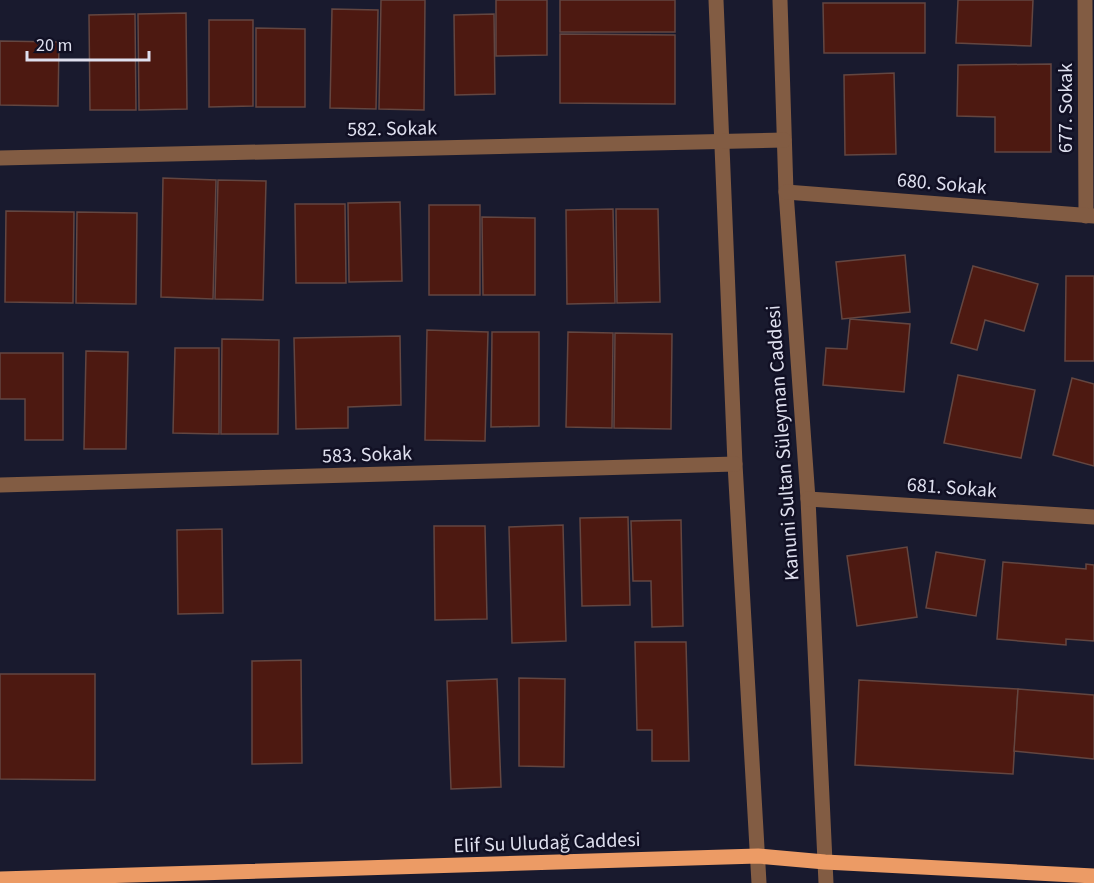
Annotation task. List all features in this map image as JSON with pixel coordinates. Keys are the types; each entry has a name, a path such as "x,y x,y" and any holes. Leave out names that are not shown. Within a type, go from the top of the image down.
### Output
{"main road":[{"name":"Elif Su Uludağ Caddesi","path":"0,879 758,856 825,862 1094,876"}],"street":[{"path":"716,0 720,142 735,464 759,883"},
{"name":"Kanuni Sultan Süleyman Caddesi","path":"780,0 786,192 808,499 826,883"},
{"name":"677. Sokak","path":"1085,0 1090,216"},
{"name":"582. Sokak","path":"0,158 784,140"},
{"name":"680. Sokak","path":"786,192 1090,216"},
{"name":"583. Sokak","path":"0,485 735,464"},
{"name":"681. Sokak","path":"808,499 1094,517"}],"building":[{"path":"381,0 425,0 424,110 379,109"},
{"path":"496,0 547,0 547,55 496,56"},
{"path":"560,0 675,0 675,32 560,32"},
{"path":"958,0 1033,0 1031,46 956,43"},
{"path":"823,3 925,3 925,53 824,53"},
{"path":"332,9 378,10 376,109 330,108"},
{"path":"186,13 187,109 139,110 138,14"},
{"path":"135,14 136,110 90,110 89,15"},
{"path":"494,14 495,94 455,95 454,15"},
{"path":"209,20 253,20 253,106 209,107"},
{"path":"256,28 305,29 305,107 256,107"},
{"path":"560,34 675,35 675,104 560,103"},
{"path":"0,41 59,42 58,106 0,105"},
{"path":"1051,64 1051,152 995,152 995,117 957,116 958,65"},
{"path":"894,73 896,154 845,155 844,75"},
{"path":"163,178 216,180 213,299 161,297"},
{"path":"218,180 266,181 263,300 215,299"},
{"path":"400,202 402,281 349,282 348,203"},
{"path":"295,204 345,204 346,283 296,283"},
{"path":"429,205 480,205 480,295 429,295"},
{"path":"613,209 615,303 567,304 566,210"},
{"path":"616,209 658,209 660,302 617,303"},
{"path":"6,211 74,212 73,303 5,302"},
{"path":"77,212 137,213 136,304 76,303"},
{"path":"482,217 535,218 535,295 483,295"},
{"path":"905,255 910,312 842,319 836,262"},
{"path":"973,266 1038,284 1024,331 985,320 977,350 951,343"},
{"path":"1066,276 1094,276 1094,361 1065,361"},
{"path":"850,319 910,324 904,392 823,385 826,348 847,349"},
{"path":"427,330 488,332 485,441 425,440"},
{"path":"492,332 539,332 539,426 491,427"},
{"path":"568,332 613,333 612,428 566,427"},
{"path":"615,333 672,334 671,429 614,428"},
{"path":"400,336 401,405 348,407 348,428 296,429 294,338"},
{"path":"222,339 279,340 278,434 221,434"},
{"path":"175,348 219,348 219,434 173,433"},
{"path":"86,351 128,352 126,449 84,449"},
{"path":"0,353 63,353 63,440 25,440 25,399 0,399"},
{"path":"958,375 1035,390 1021,458 944,443"},
{"path":"1072,378 1094,384 1094,466 1053,455"},
{"path":"628,517 630,605 582,606 580,518"},
{"path":"681,520 683,626 652,627 651,581 633,581 631,521"},
{"path":"563,525 566,641 512,643 509,527"},
{"path":"434,526 485,526 487,619 435,620"},
{"path":"222,529 223,613 178,614 177,530"},
{"path":"907,547 917,617 857,626 847,556"},
{"path":"936,552 985,560 976,616 926,608"},
{"path":"1003,562 1086,569 1086,564 1094,565 1094,641 1066,639 1066,645 997,639"},
{"path":"635,642 686,642 689,761 652,761 652,730 637,730"},
{"path":"301,660 302,763 252,764 252,661"},
{"path":"0,674 95,674 95,780 0,779"},
{"path":"519,678 565,679 564,767 519,766"},
{"path":"497,679 501,787 451,789 447,681"},
{"path":"859,680 1018,689 1013,774 855,765"},
{"path":"1018,689 1094,695 1094,759 1014,751"}]}
